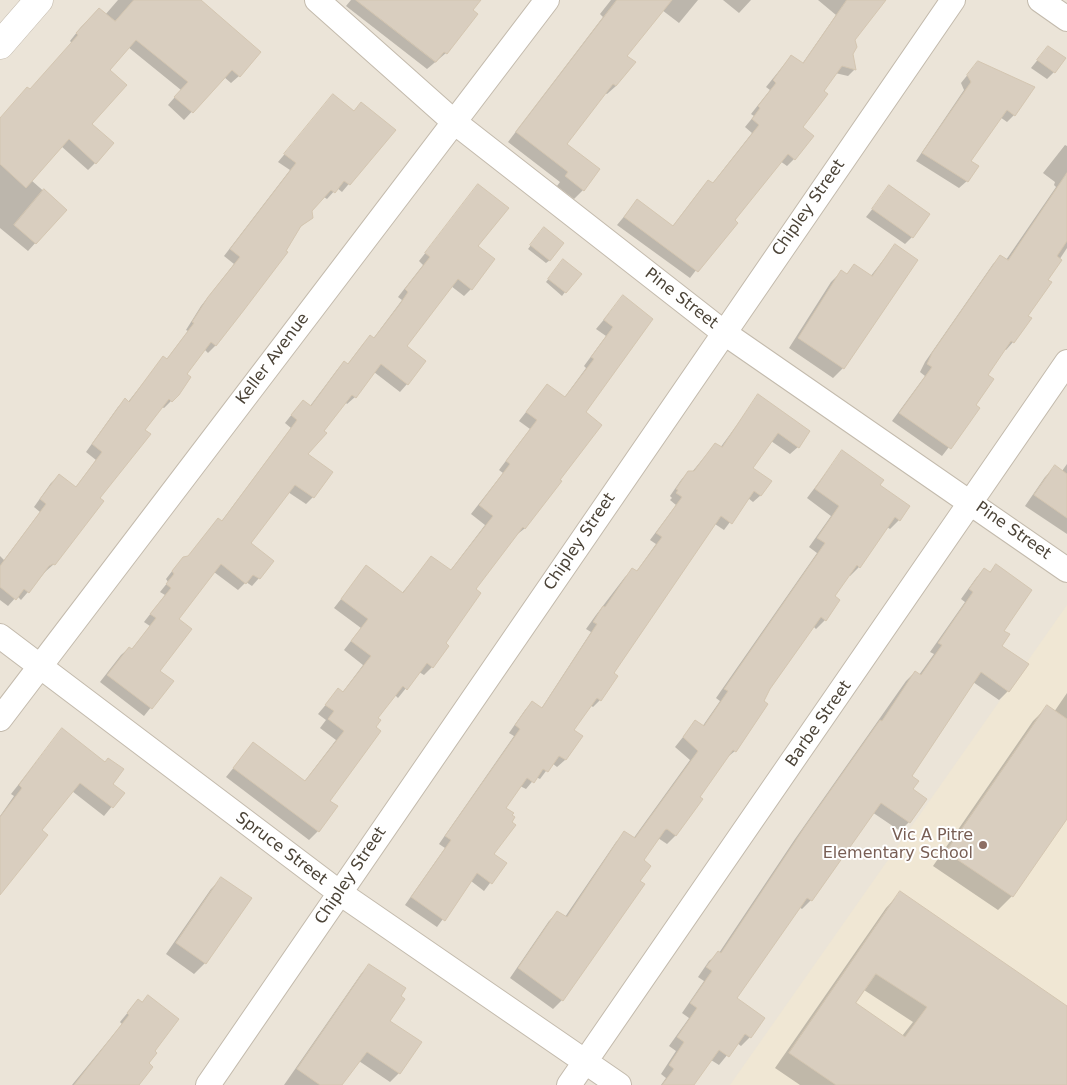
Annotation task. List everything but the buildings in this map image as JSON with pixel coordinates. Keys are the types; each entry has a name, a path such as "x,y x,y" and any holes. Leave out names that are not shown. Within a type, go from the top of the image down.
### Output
{"street":[{"path":"0,45 39,0"},
{"name":"Pine Street","path":"317,0 453,121 723,332 972,502 1067,570"},
{"name":"Keller Avenue","path":"0,719 453,121 547,0"},
{"name":"Chipley Street","path":"208,1085 723,332 953,0"},
{"path":"1040,0 1067,19"},
{"name":"Barbe Street","path":"569,1085 1067,362"},
{"name":"Spruce Street","path":"0,636 340,893 620,1085"}],"shaded area":[{"path":"0,0 1067,0 1067,1085 0,1085"},
{"name":"Vic A Pitre Elementary School","path":"1067,605 1067,1085 730,1085"}],"place":[{"name":"Vic A Pitre Elementary School","path":"983,845"}]}
